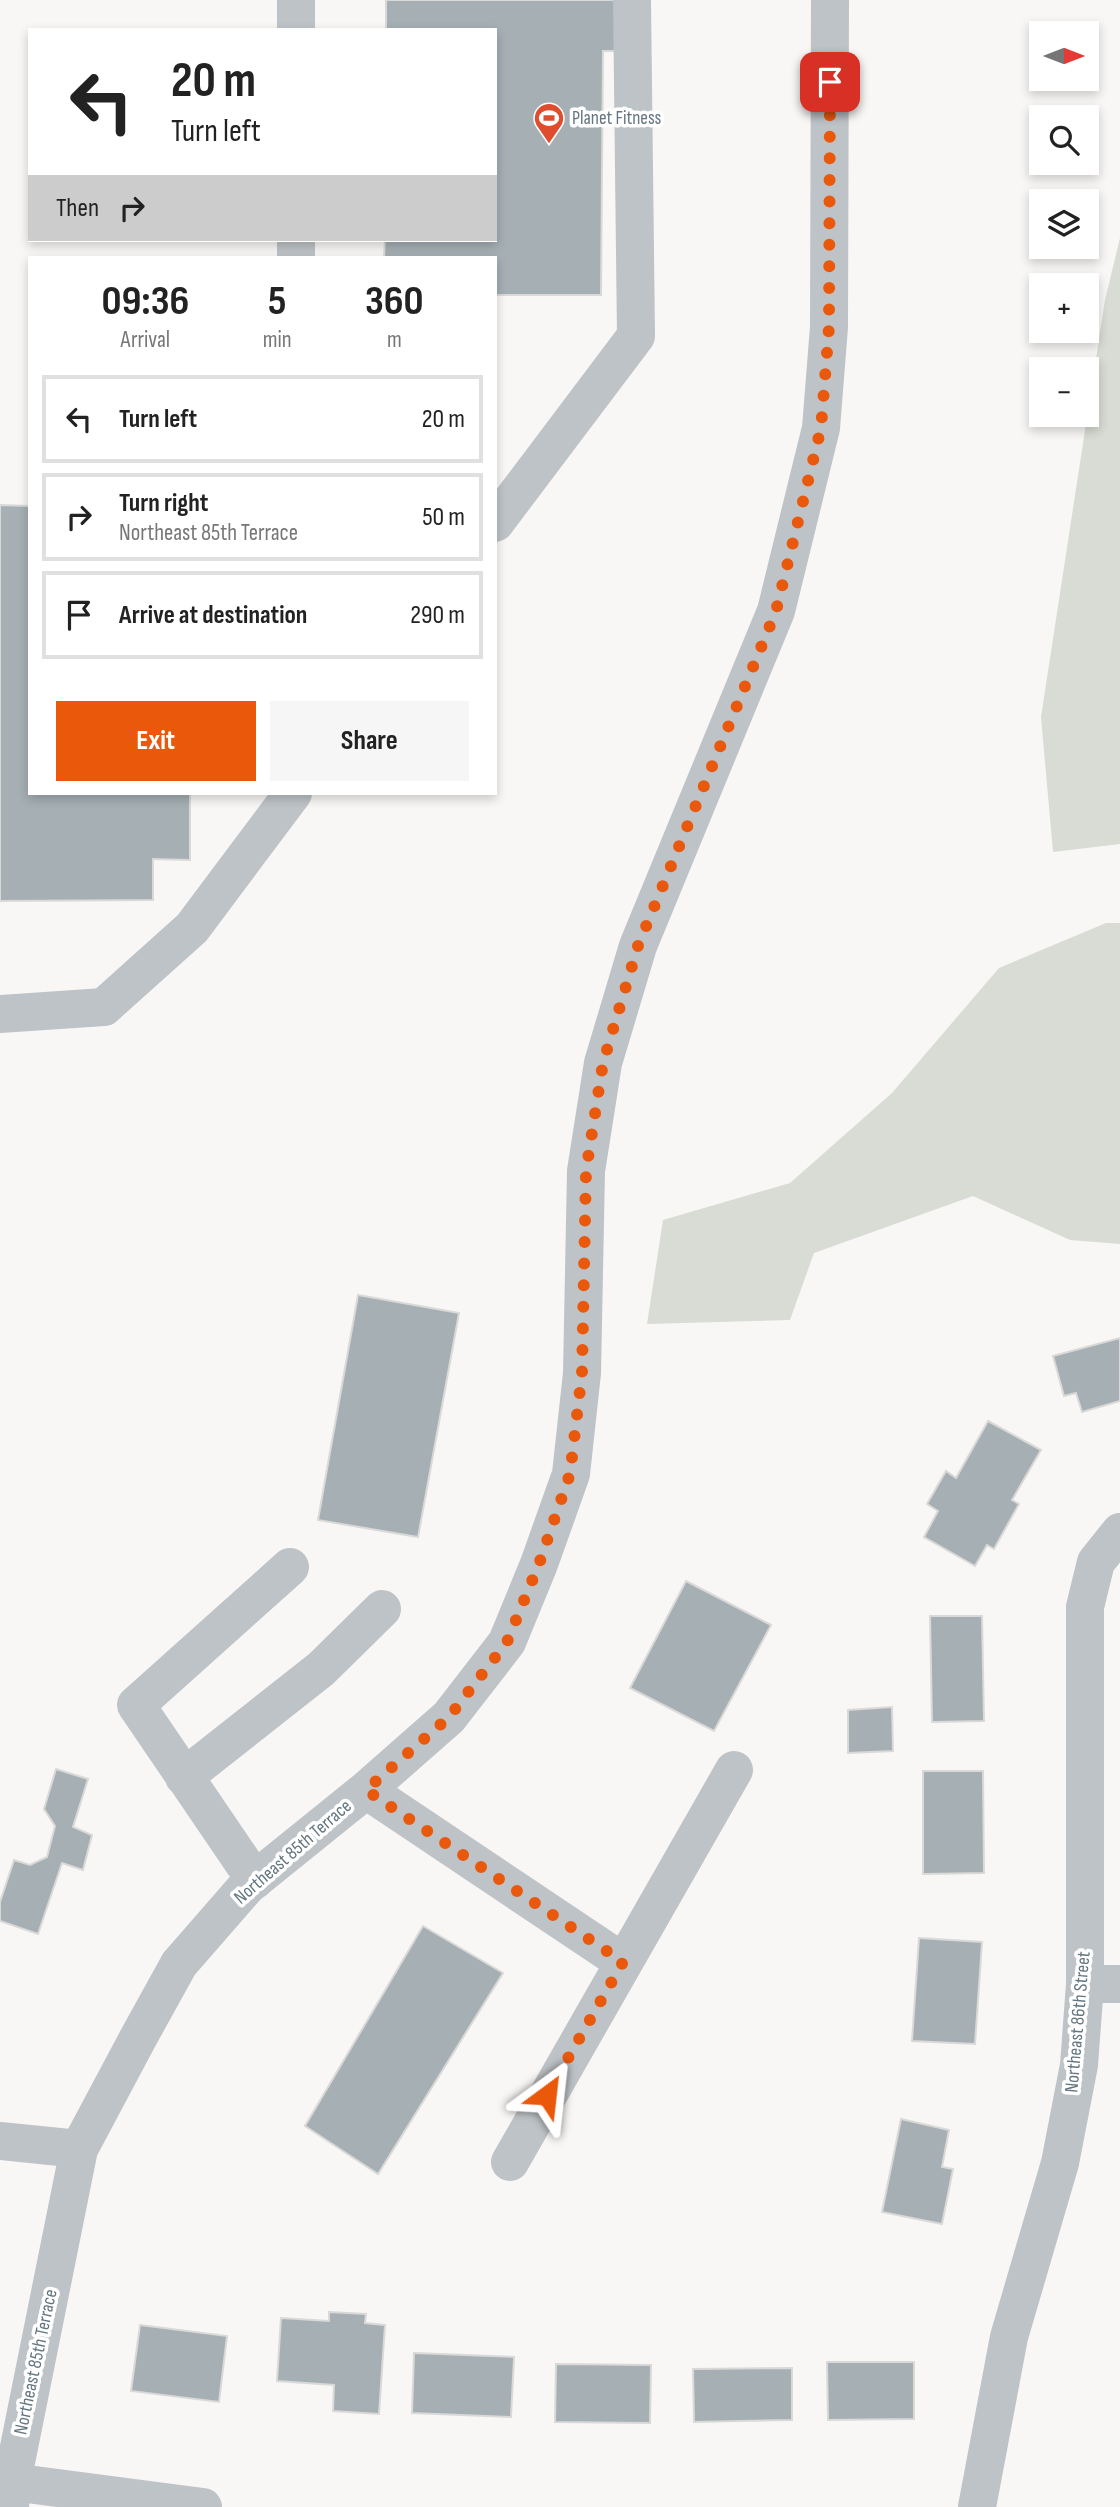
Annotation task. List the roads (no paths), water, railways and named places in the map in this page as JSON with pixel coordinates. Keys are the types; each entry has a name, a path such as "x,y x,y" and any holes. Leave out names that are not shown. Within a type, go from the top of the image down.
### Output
{"street":[{"path":"296,0 296,28"},
{"path":"497,520 636,336 632,0"},
{"name":"Northeast 85th Terrace","path":"11,2495 79,2149 179,1964 247,1886 366,1790 449,1717 507,1642 539,1564 570,1474 582,1373 586,1171 603,1063 638,946 776,611 821,428 829,327 830,0"},
{"path":"0,1014 104,1007 192,928 292,795"},
{"name":"Northeast 86th Street","path":"976,2507 1009,2337 1060,2163 1079,2065 1102,1984 1085,1607 1096,1562 1119,1533"},
{"path":"256,1880 136,1705 290,1567"},
{"path":"184,1777 321,1670 382,1609"},
{"path":"510,2162 734,1770"},
{"path":"366,1790 623,1962"},
{"path":"0,2141 79,2149"},
{"path":"11,2495 203,2507"}],"place":[{"name":"Planet Fitness","path":"549,145"}]}
